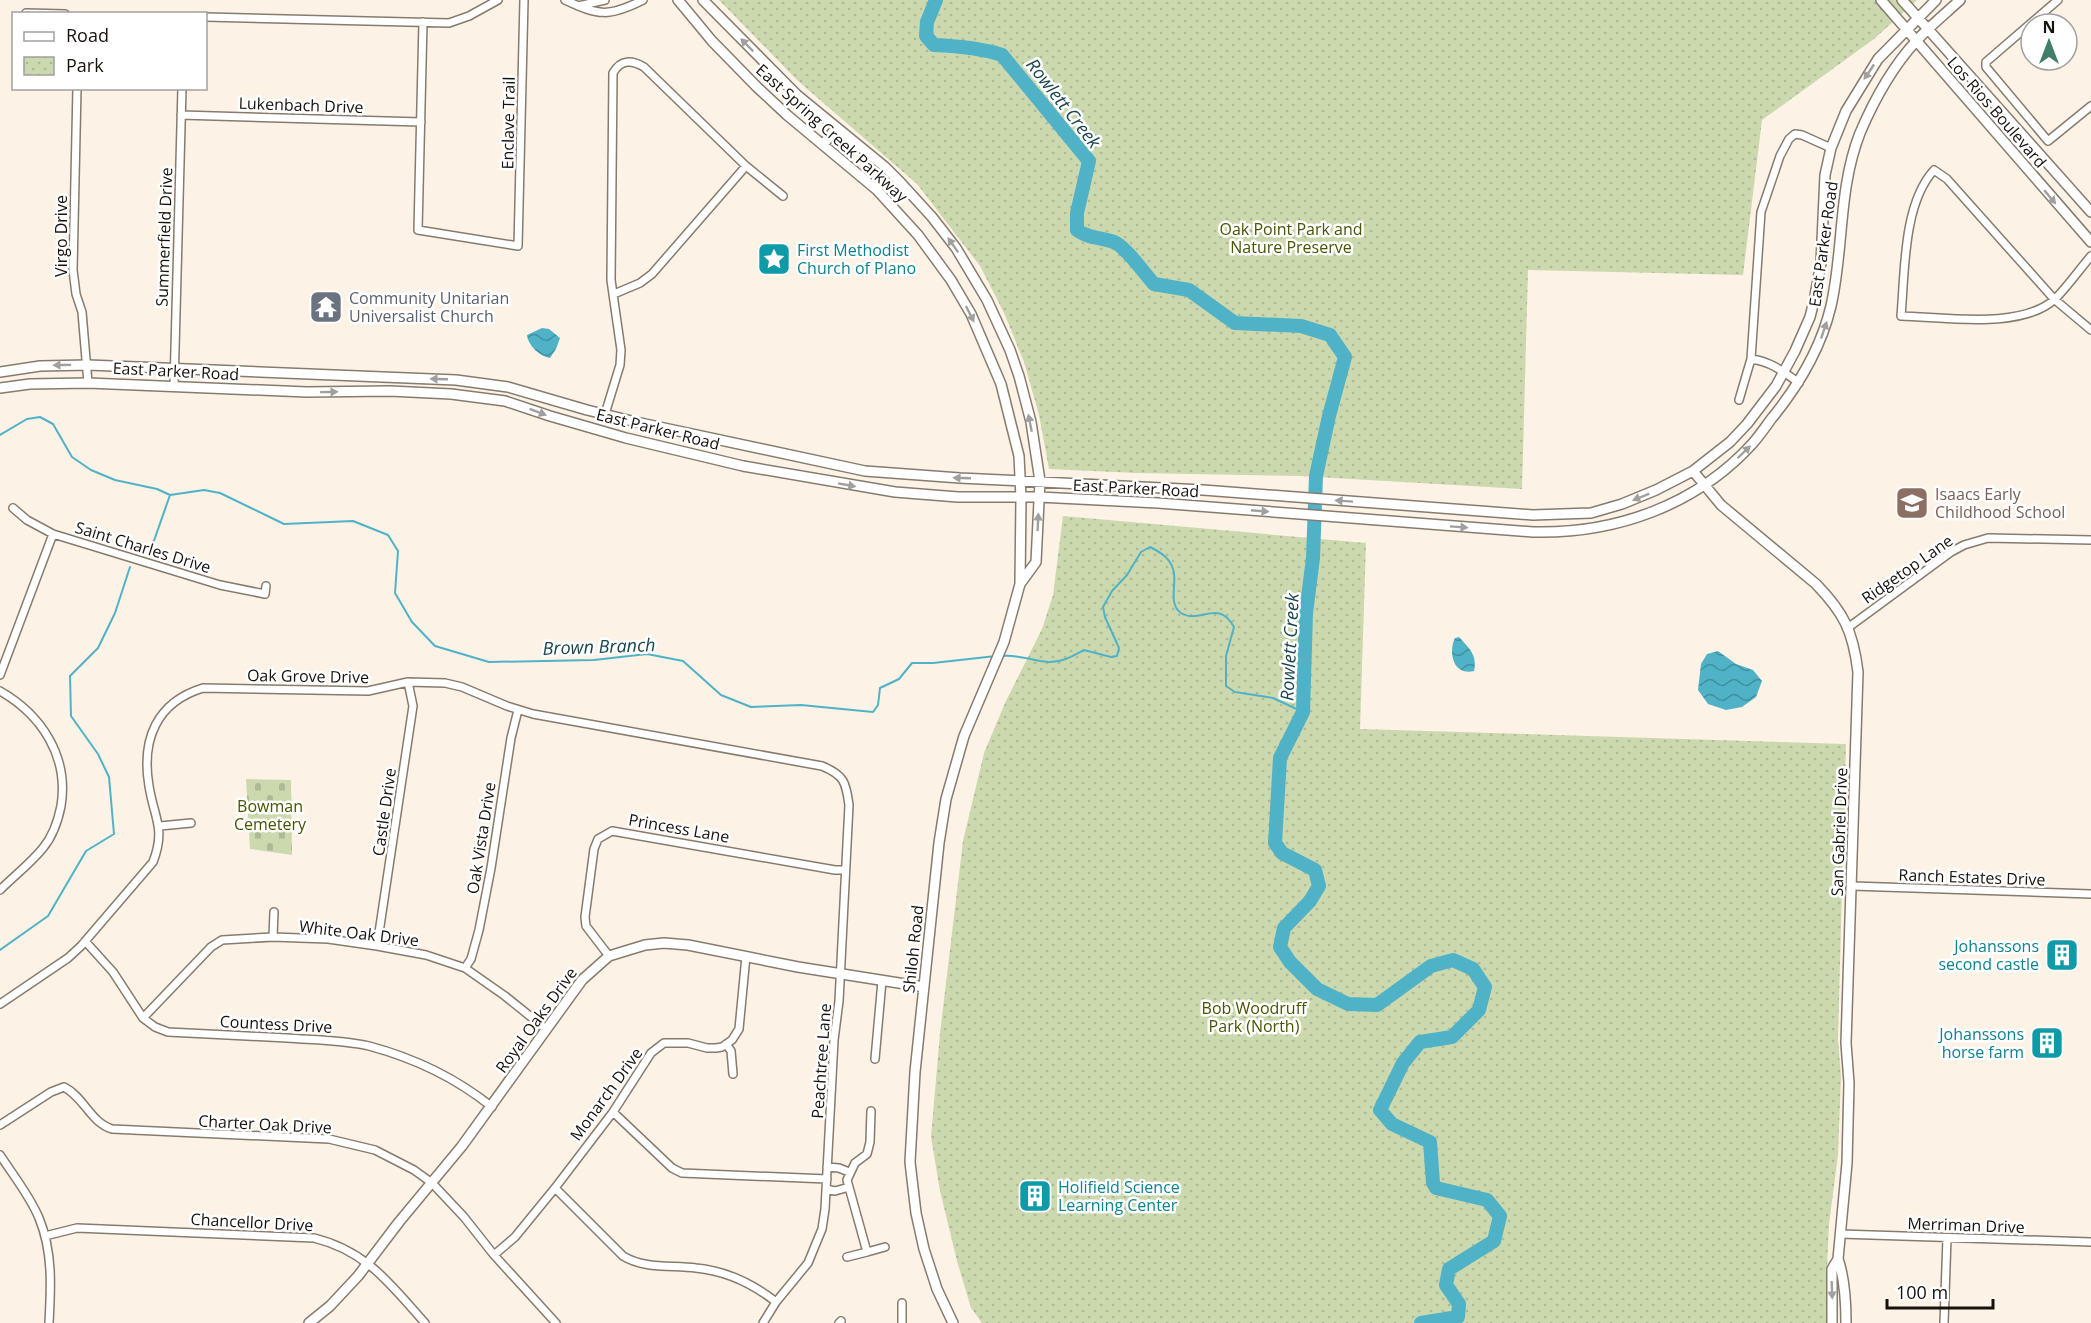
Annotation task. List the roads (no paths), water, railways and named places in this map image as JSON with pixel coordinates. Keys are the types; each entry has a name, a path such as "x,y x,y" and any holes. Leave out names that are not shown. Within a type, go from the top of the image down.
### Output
{"main road":[{"name":"East Spring Creek Parkway","path":"678,0 732,62 787,115 877,190 918,235 951,280 971,314 1001,384 1017,447 1021,498"},
{"name":"East Spring Creek Parkway","path":"703,0 767,66 836,128 885,167 932,217 956,248 987,300 1019,376 1031,422 1040,481 1039,497"},
{"name":"Los Rios Boulevard","path":"1881,0 2091,243"},
{"name":"Los Rios Boulevard","path":"1902,0 2091,212"},
{"name":"East Parker Road","path":"0,372 40,366 87,365 462,381 508,387 605,414 794,457 876,472 1203,490 1533,515 1592,513 1656,490 1694,471 1722,449 1747,424 1784,373 1806,327 1814,301 1821,263 1825,175 1831,148 1846,111 1878,59 1936,0"},
{"name":"East Parker Road","path":"0,388 43,383 87,382 307,392 390,391 461,395 505,401 663,448 789,474 895,492 958,497 1039,497 1201,506 1533,532 1564,533 1617,524 1665,507 1704,486 1754,442 1799,382 1820,339 1830,308 1838,265 1840,223 1847,178 1860,135 1887,82 1916,41 1960,0"},
{"path":"823,145 836,128"},
{"path":"229,389 231,372"},
{"path":"270,390 272,373"},
{"path":"307,392 309,375"},
{"path":"390,377 390,391"},
{"path":"461,395 462,381"},
{"path":"505,401 508,387"},
{"path":"600,430 605,414"},
{"path":"789,474 794,457"},
{"name":"San Gabriel Drive","path":"1694,471 1721,506 1816,584 1834,604 1849,627 1856,653 1858,672 1846,1042 1849,1083 1848,1143 1838,1259 1845,1287 1846,1323"},
{"name":"Shiloh Road","path":"1020,584 1036,562 1039,497"},
{"name":"Shiloh Road","path":"953,1323 937,1289 924,1249 911,1179 910,1144 915,1072 944,810 964,736 1004,642 1020,584 1021,498"},
{"path":"1612,507 1617,524"},
{"path":"1533,515 1533,532"},
{"name":"Royal Oaks Drive","path":"309,1323 330,1306 358,1276 492,1107 582,980 609,956 636,947 664,943 688,945 840,974 924,987"},
{"name":"San Gabriel Drive","path":"1832,1323 1832,1269 1838,1259"}],"street":[{"path":"207,17 449,23 469,16 498,0"},
{"name":"Enclave Trail","path":"421,122 418,230 518,246 524,0"},
{"path":"565,0 595,13 616,11 643,0"},
{"path":"578,6 605,0"},
{"path":"2058,0 1986,62 1986,67 2048,141 2091,106"},
{"path":"421,122 423,22"},
{"path":"605,414 620,358 611,280 613,72 617,66 625,62 635,62 644,67 746,166 783,196"},
{"name":"Virgo Drive","path":"77,90 73,270 76,294 82,312 87,382"},
{"name":"Summerfield Drive","path":"174,386 182,90"},
{"name":"Lukenbach Drive","path":"181,115 421,122"},
{"path":"1739,400 1751,359 1761,212 1773,174 1780,156 1795,134 1831,148"},
{"path":"614,294 640,283 652,274 746,166"},
{"path":"2091,256 2054,299 2026,315 2002,320 1901,315 1913,208 1925,181 1934,170 1947,179 2054,299 2091,330"},
{"path":"1751,359 1760,360 1799,382"},
{"name":"Saint Charles Drive","path":"13,507 27,520 53,534 219,585 265,594 266,586"},
{"path":"0,675 53,534"},
{"name":"Ridgetop Lane","path":"1849,627 1951,552 1964,545 1988,538 2091,540"},
{"name":"Oak Grove Drive","path":"0,1004 68,958 153,862 158,849 160,826 149,786 147,753 150,737 164,710 189,692 204,687 374,691 408,682 445,683 462,687 518,710 561,720 822,766 839,775 845,783"},
{"name":"Castle Drive","path":"377,946 413,706 408,682"},
{"path":"0,692 12,698 42,727 59,759 63,777 63,794 53,834 43,848 0,890"},
{"name":"Oak Vista Drive","path":"465,968 471,959 479,930 491,868 510,738 518,710"},
{"name":"Peachtree Lane","path":"763,1323 776,1302 808,1263 822,1229 827,1179 834,1040 839,1001 849,805 845,783"},
{"path":"160,826 191,823"},
{"name":"Princess Lane","path":"609,956 586,926 585,917 594,849 598,840 612,831 845,870"},
{"name":"Ranch Estates Drive","path":"1852,886 2091,894"},
{"path":"273,937 274,912"},
{"name":"White Oak Drive","path":"143,1018 211,947 222,940 273,937 328,939 377,946 426,955 465,968 546,1029"},
{"name":"Countess Drive","path":"85,941 113,972 143,1018 168,1032 339,1041 368,1046 411,1060 449,1077 492,1107"},
{"path":"733,1074 731,1051 726,1044 732,1040 739,1029 746,956"},
{"path":"875,1059 882,981"},
{"name":"Monarch Drive","path":"494,1255 515,1237 555,1188 613,1112 651,1053 664,1044 688,1043 707,1048 722,1047 726,1044"},
{"name":"Charter Oak Drive","path":"0,1125 51,1092 64,1087 71,1091 93,1118 103,1126 112,1129 329,1139 375,1150 414,1170 432,1183 556,1323"},
{"path":"867,1252 848,1184 849,1172 855,1162 867,1154 870,1142 871,1111"},
{"path":"613,1112 672,1168 682,1173 827,1179"},
{"path":"0,1155 30,1201 45,1236 51,1278 49,1323"},
{"path":"827,1167 849,1172"},
{"path":"826,1189 835,1191 848,1184"},
{"path":"555,1188 623,1256 634,1263 698,1268 739,1278 761,1290 776,1302"},
{"name":"Chancellor Drive","path":"45,1236 77,1228 314,1238 334,1242 374,1268 425,1323"},
{"name":"Merriman Drive","path":"1840,1234 2091,1242"},
{"path":"1944,1323 1947,1238"},
{"path":"848,1257 885,1247"},
{"path":"902,1304 902,1323"}],"water":[{"path":"542,328 549,329 560,338 550,358 538,352 528,339 527,335"},
{"path":"1459,637 1469,648 1475,660 1474,671 1461,670 1454,662 1453,644 1455,638"},
{"path":"1718,651 1736,664 1753,670 1762,681 1756,697 1742,707 1726,710 1708,704 1698,690 1701,664 1707,654"}],"waterway":[{"name":"Rowlett Creek","path":"936,0 927,22 926,36 934,45 969,48 1002,55 1089,161 1077,213 1077,230 1086,235 1114,242 1129,255 1154,284 1189,290 1235,323 1301,326 1330,335 1345,357 1316,476 1313,558 1306,613 1303,712 1280,758 1275,843 1282,853 1315,870 1319,886 1310,901 1284,928 1280,947 1290,962 1317,989 1348,1004 1377,1005 1431,966 1453,960 1473,969 1485,987 1479,1010 1452,1037 1420,1042 1403,1063 1380,1110 1392,1124 1430,1142 1433,1183 1436,1188 1487,1200 1500,1216 1494,1241 1449,1269 1446,1285 1459,1304 1458,1317 1421,1323"},
{"name":"Brown Branch","path":"0,435 27,419 40,417 53,424 72,457 91,470 115,480 157,489 170,495 204,490 220,493 284,524 353,521 388,535 398,551 395,593 412,622 435,646 489,662 594,660 647,654 683,661 721,695 751,707 801,705 873,712 878,705 880,688 899,679 912,663 996,656"},
{"path":"149,555 170,495"},
{"name":"Brown Branch","path":"1002,656 1053,662 1067,659 1084,650 1111,657 1117,656 1119,648 1103,607 1141,552 1150,547 1164,556 1172,565 1175,604 1181,613 1188,616 1222,614 1234,627 1226,656 1226,686 1235,692 1273,698 1303,712"},
{"path":"0,950 48,916 86,851 114,834 109,777 98,754 71,716 70,676 98,648 115,613 130,567"}],"place":[{"name":"First Methodist Church of Plano","path":"774,259"},
{"name":"Community Unitarian Universalist Church","path":"326,307"},
{"name":"Isaacs Early Childhood School","path":"1912,503"},
{"name":"Johanssons second castle","path":"2062,955"},
{"name":"Johanssons horse farm","path":"2047,1043"},
{"name":"Holifield Science Learning Center","path":"1035,1196"}],"park label":[{"name":"Oak Point Park and Nature Preserve","path":"1291,238"},
{"name":"Bowman Cemetery","path":"270,815"},
{"name":"Bob Woodruff Park (North)","path":"1254,1017"}]}
